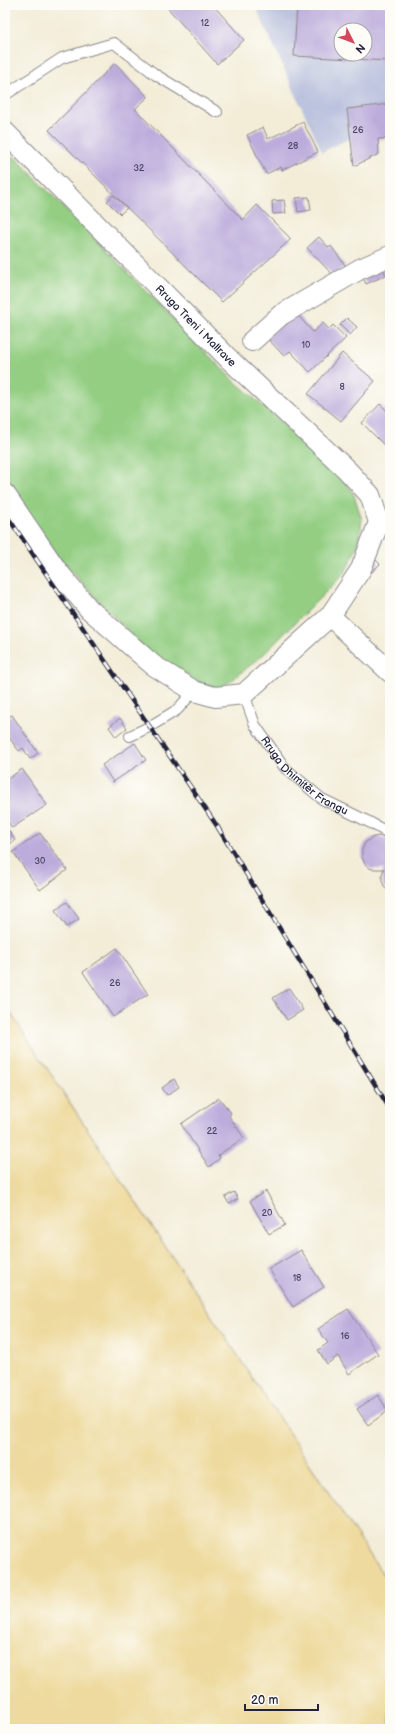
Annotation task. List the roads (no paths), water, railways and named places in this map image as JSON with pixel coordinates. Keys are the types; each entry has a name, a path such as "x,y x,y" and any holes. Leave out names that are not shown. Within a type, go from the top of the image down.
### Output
{"street":[{"name":"Rruga Treni i Mallrave","path":"5,132 230,360 347,470 370,495 385,526 330,616 244,694"},
{"path":"252,341 281,314 360,269 390,256"},
{"path":"5,494 56,568 89,609 153,665 194,691 215,697 244,694"},
{"path":"330,616 390,672"}],"lane":[{"path":"5,96 62,58 114,43 156,75 217,112"},
{"path":"130,736 149,727 177,710 194,691"},
{"name":"Rruga Dhimitër Frangu","path":"244,694 255,725 285,768 322,799 390,834"}],"railway":[{"path":"5,513 217,826 390,1109"}]}
